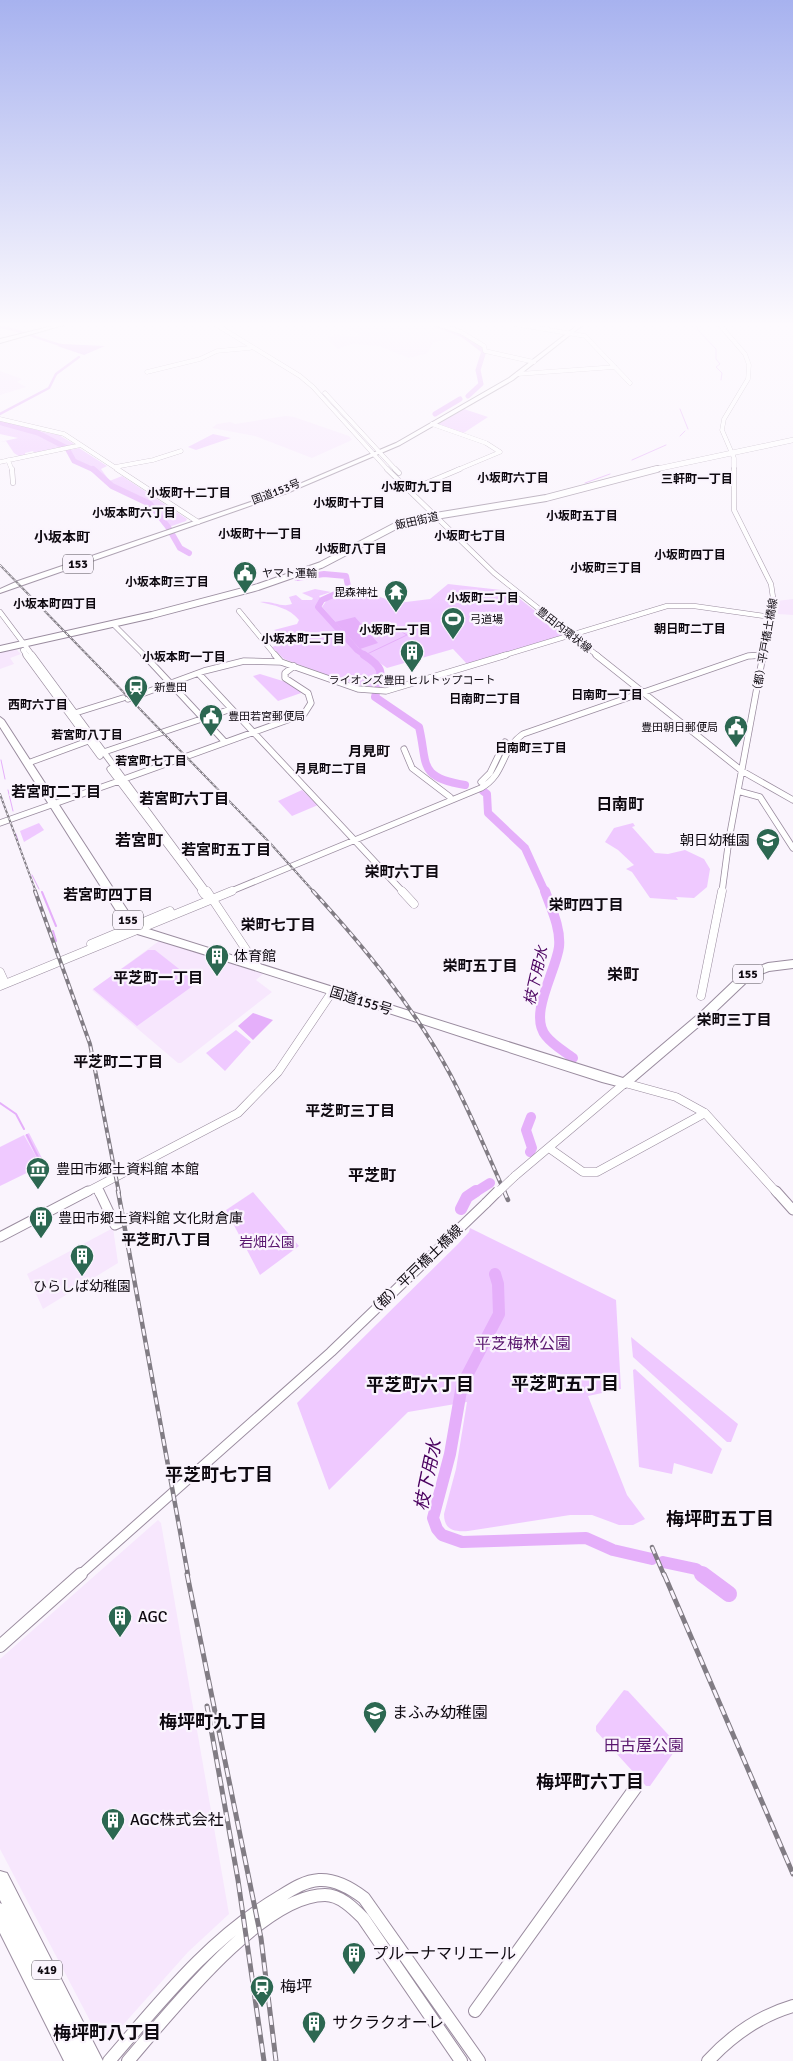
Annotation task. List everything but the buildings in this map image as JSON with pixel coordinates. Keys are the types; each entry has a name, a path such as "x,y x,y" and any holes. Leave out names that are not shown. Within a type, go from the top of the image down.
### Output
{"highway":[{"name":"国道153号","path":"0,589 285,492 417,433 439,420"},
{"name":"155","path":"0,720 53,804 136,928"},
{"name":"国道155号","path":"136,928 332,992 625,1082"},
{"name":"155","path":"625,1082 706,1014 747,975 768,967 793,964"},
{"name":"419","path":"0,1880 94,2061"},
{"name":"419","path":"0,1913 75,2061"}],"main road":[{"name":"飯田街道","path":"0,650 113,624 276,582 321,565 388,528 405,521 548,497 733,452 793,440"}],"street":[{"path":"6,420 57,431 116,467 196,521"},
{"name":"豊田内環状線","path":"345,420 494,574 743,769"},
{"name":"豊田内環状線","path":"348,420 375,452"},
{"name":"（都）平戸橋土橋線","path":"701,996 720,904 738,791 774,604 774,592 734,508 736,489 733,452 724,437 722,424 724,420"},
{"path":"412,490 500,452 486,443 432,424"},
{"path":"0,462 81,445"},
{"path":"116,467 153,460 181,450"},
{"path":"8,460 14,472 13,483"},
{"path":"74,715 248,660 281,662 343,687 376,691 405,686 675,605 698,606 771,617"},
{"path":"239,611 281,662"},
{"path":"0,612 23,644 23,649 243,942 257,966"},
{"path":"113,624 172,683 226,742"},
{"path":"353,839 484,786 498,773 508,746 524,734 748,656 763,655"},
{"path":"0,823 307,711 311,703 308,693 285,678 286,672 294,666"},
{"path":"199,674 414,904"},
{"path":"2,980 210,899 450,797 487,778 494,768 502,746 518,733 645,692"},
{"path":"104,752 231,709"},
{"path":"90,738 104,752 121,780"},
{"path":"28,762 90,738"},
{"path":"404,749 412,768 450,797"},
{"path":"743,769 793,796"},
{"path":"743,769 793,800"},
{"path":"738,791 760,797 793,848"},
{"path":"0,1237 218,1125 244,1108 274,1078 332,992"},
{"name":"（都）平戸橋土橋線","path":"0,1646 331,1352 515,1176 625,1082"},
{"path":"625,1082 676,1097 705,1112 793,1210"},
{"path":"549,1148 583,1172 597,1172 705,1112"},
{"path":"97,1188 115,1225 130,1218"},
{"path":"475,2011 636,1787"},
{"path":"109,2061 195,1964 235,1927 279,1897 312,1880 346,1885 364,1898 479,2061"},
{"path":"128,2061 207,1972 242,1937 263,1921 284,1909 309,1897 325,1895 341,1899 354,1908 363,1918 461,2061"},
{"path":"708,2061 722,2045 750,2024 781,2009 793,2006"}],"shaded area":[{"path":"259,420 303,420 349,436 352,440 312,458 255,436 212,428 217,424 230,422 235,424"},
{"path":"793,599 793,615 778,614 777,601"},
{"path":"355,617 378,643 360,649 335,622"},
{"path":"15,648 21,654 10,658 14,664 0,669 0,652"},
{"path":"159,941 264,973 256,980 272,992 181,1063 178,1063 92,990"},
{"path":"253,1013 273,1020 253,1040 238,1026"},
{"path":"113,1228 118,1263 43,1309 27,1274"},
{"path":"158,1520 161,1523 229,1914 188,1952 114,2035 98,2036 0,1849 0,1659"}],"green space":[{"path":"444,420 483,420 462,434 436,425"},
{"path":"0,423 59,435 74,444 35,454 33,451 25,453 25,456 20,457 14,453 6,441 0,442 18,438 0,434"},
{"path":"213,434 231,438 196,450 188,447"},
{"path":"79,448 107,466 101,469 109,480 106,481 92,467 75,460 70,450"},
{"path":"122,476 187,519 186,521 169,527 155,506 107,482"},
{"path":"448,584 510,591 563,633 562,636 468,665 453,649 387,668 360,649 322,607 327,600 340,595 377,596 398,603 430,599"},
{"path":"315,589 331,592 319,596 321,599 317,608 355,651 377,666 379,672 375,687 351,684 284,659 272,647 292,640 285,633 274,630 297,624 299,620 286,610 260,602 288,605 292,604 289,597 296,595 302,600 312,600 313,598 302,593"},
{"path":"260,674 286,682 304,692 278,701 253,676"},
{"path":"302,790 318,805 292,816 278,801"},
{"path":"39,823 44,830 24,842 20,831"},
{"path":"633,823 635,826 632,827 655,853 668,854 685,850 704,859 710,869 707,887 694,898 676,897 678,900 650,898 632,872 626,869 634,865 618,850 605,842 614,828"},
{"path":"148,950 155,950 197,983 137,1026 93,989"},
{"path":"236,1030 251,1042 225,1071 206,1053"},
{"path":"29,1133 45,1164 0,1186 0,1147 24,1135 38,1160 25,1135"},
{"name":"岩畑公園","path":"253,1192 299,1246 260,1275 226,1210"},
{"name":"平芝梅林公園","path":"470,1228 616,1300 621,1389 588,1396 627,1495 645,1519 633,1525 619,1525 592,1515 570,1515 468,1531 451,1529 446,1524 444,1514 456,1469 467,1402 408,1412 329,1490 297,1403 458,1244 469,1232"},
{"path":"631,1337 738,1424 731,1442 727,1442 633,1357"},
{"path":"635,1369 722,1449 712,1474 674,1463 672,1474 639,1467 633,1370"},
{"name":"田古屋公園","path":"624,1690 628,1691 676,1743 676,1749 650,1786 646,1786 596,1731 596,1726"}],"waterway":[{"path":"684,420 688,429"},
{"name":"枝下用水","path":"2,423 38,433 67,448"},
{"path":"680,436 685,431"},
{"path":"632,460 666,445"},
{"name":"枝下用水","path":"68,450 74,461 94,470"},
{"name":"枝下用水","path":"93,469 112,486 150,504 168,527 180,548 189,553"},
{"path":"585,483 610,474"},
{"name":"枝下用水","path":"297,578 324,574 346,576 348,586 346,589 322,600 318,607 357,650 366,656"},
{"path":"365,655 407,635 402,632"},
{"name":"枝下用水","path":"364,655 379,668 380,677 375,697 419,727 427,767 439,778 465,785"},
{"path":"1,760 5,779"},
{"path":"8,790 13,811"},
{"name":"枝下用水","path":"483,791 487,794 488,813 525,848 545,892"},
{"path":"16,834 18,840"},
{"path":"32,875 39,889"},
{"name":"枝下用水","path":"545,891 559,933 559,947 541,1005 541,1027 546,1036 555,1045 573,1058"},
{"path":"42,892 56,926"},
{"path":"53,931 56,941"},
{"path":"0,1103 16,1114 24,1129"},
{"name":"枝下用水","path":"530,1152 532,1148 526,1130 531,1117"},
{"path":"27,1135 42,1165"},
{"name":"枝下用水","path":"474,1193 490,1183"},
{"name":"枝下用水","path":"461,1209 467,1197 476,1191"},
{"name":"枝下用水","path":"495,1274 498,1284 499,1314 462,1385 450,1454 433,1518 437,1529 442,1535 462,1542 586,1538 613,1550 652,1559"},
{"name":"枝下用水","path":"663,1562 696,1569 704,1575"},
{"name":"枝下用水","path":"702,1574 729,1594"}],"railway":[{"path":"0,565 270,843 314,892"},
{"path":"0,794 36,892"},
{"path":"35,891 90,1044 119,1193"},
{"path":"313,891 387,978 421,1025 450,1074 505,1193"},
{"path":"118,1191 188,1575"},
{"path":"504,1191 508,1200"},
{"path":"652,1547 664,1575"},
{"path":"187,1574 261,1938 276,2061"},
{"path":"664,1574 793,1874"},
{"path":"207,1706 238,1880 264,2061"}],"place":[{"name":"ヤマト運輸","path":"245,594"},
{"name":"毘森神社","path":"396,613"},
{"name":"弓道場","path":"453,640"},
{"name":"ライオンズ豊田 ヒルトップコート","path":"412,673"},
{"name":"新豊田","path":"136,708"},
{"name":"豊田若宮郵便局","path":"211,737"},
{"name":"豊田朝日郵便局","path":"736,748"},
{"name":"朝日幼稚園","path":"768,861"},
{"name":"体育館","path":"217,977"},
{"name":"豊田市郷土資料館 本館","path":"38,1190"},
{"name":"豊田市郷土資料館 文化財倉庫","path":"41,1239"},
{"name":"ひらしば幼稚園","path":"82,1277"},
{"name":"AGC","path":"120,1638"},
{"name":"まふみ幼稚園","path":"375,1734"},
{"name":"AGC株式会社","path":"113,1841"},
{"name":"プルーナマリエール","path":"354,1975"},
{"name":"梅坪","path":"262,2008"},
{"name":"サクラクオーレ","path":"314,2044"}],"district":[{"name":"小坂町六丁目","path":"513,478"},
{"name":"三軒町一丁目","path":"697,479"},
{"name":"小坂町九丁目","path":"417,487"},
{"name":"小坂町十二丁目","path":"189,493"},
{"name":"小坂町十丁目","path":"349,503"},
{"name":"小坂本町六丁目","path":"134,513"},
{"name":"小坂町五丁目","path":"582,516"},
{"name":"小坂町十一丁目","path":"260,534"},
{"name":"小坂町七丁目","path":"470,536"},
{"name":"小坂本町","path":"62,537"},
{"name":"小坂町八丁目","path":"351,549"},
{"name":"小坂町四丁目","path":"690,555"},
{"name":"小坂町三丁目","path":"606,568"},
{"name":"小坂本町三丁目","path":"167,582"},
{"name":"小坂町二丁目","path":"483,598"},
{"name":"小坂本町四丁目","path":"55,604"},
{"name":"朝日町二丁目","path":"690,629"},
{"name":"小坂町一丁目","path":"395,630"},
{"name":"小坂本町二丁目","path":"303,639"},
{"name":"小坂本町一丁目","path":"184,657"},
{"name":"日南町一丁目","path":"607,695"},
{"name":"日南町二丁目","path":"485,699"},
{"name":"西町六丁目","path":"38,705"},
{"name":"若宮町八丁目","path":"87,735"},
{"name":"日南町三丁目","path":"531,748"},
{"name":"月見町","path":"369,751"},
{"name":"若宮町七丁目","path":"151,761"},
{"name":"月見町二丁目","path":"331,769"},
{"name":"若宮町二丁目","path":"56,792"},
{"name":"若宮町六丁目","path":"184,799"},
{"name":"日南町","path":"620,805"},
{"name":"若宮町","path":"139,841"},
{"name":"若宮町五丁目","path":"226,850"},
{"name":"栄町六丁目","path":"402,872"},
{"name":"若宮町四丁目","path":"108,895"},
{"name":"栄町四丁目","path":"586,905"},
{"name":"栄町七丁目","path":"278,925"},
{"name":"栄町五丁目","path":"480,966"},
{"name":"栄町","path":"623,975"},
{"name":"平芝町一丁目","path":"158,978"},
{"name":"栄町三丁目","path":"734,1020"},
{"name":"平芝町二丁目","path":"118,1062"},
{"name":"平芝町三丁目","path":"350,1111"},
{"name":"平芝町","path":"372,1176"},
{"name":"平芝町八丁目","path":"166,1240"},
{"name":"平芝町五丁目","path":"565,1384"},
{"name":"平芝町六丁目","path":"420,1385"},
{"name":"平芝町七丁目","path":"219,1475"},
{"name":"梅坪町五丁目","path":"720,1519"},
{"name":"梅坪町九丁目","path":"213,1722"},
{"name":"梅坪町六丁目","path":"590,1782"},
{"name":"梅坪町八丁目","path":"107,2033"}]}
